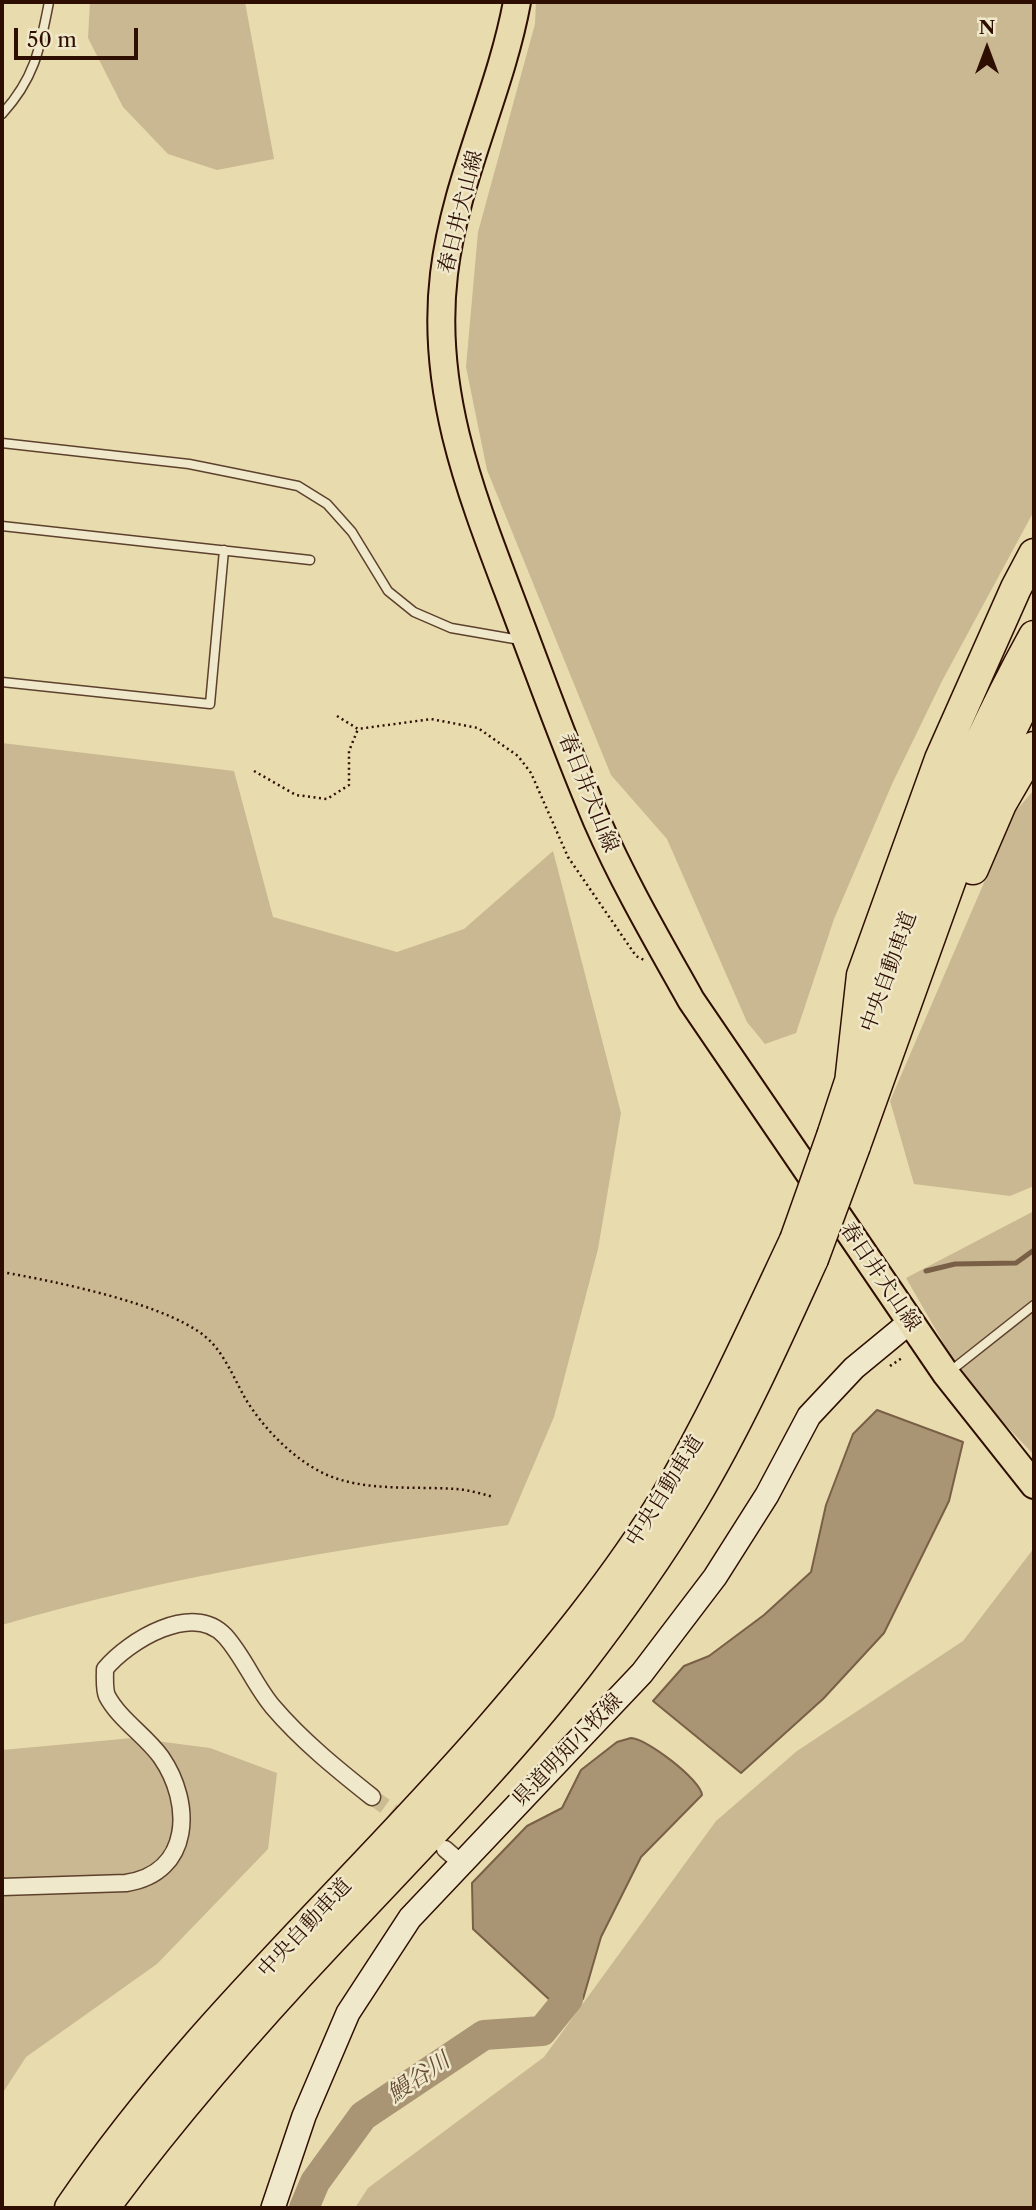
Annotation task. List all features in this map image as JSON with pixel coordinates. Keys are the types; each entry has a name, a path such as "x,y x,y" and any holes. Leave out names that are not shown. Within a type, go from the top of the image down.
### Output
{"highway":[{"path":"850,1083 862,975 940,759 1016,588 1034,554"},
{"name":"中央自動車道","path":"849,1138 850,1083 939,835 970,762 1034,636"},
{"name":"中央自動車道","path":"104,2208 159,2134 214,2068 514,1743 632,1592 694,1499 739,1415 987,779 1034,684"},
{"path":"849,1138 877,1129 944,937 1001,804 1034,747"},
{"name":"中央自動車道","path":"70,2208 135,2118 192,2049 491,1727 554,1651 665,1498 804,1249"}],"main road":[{"name":"春日井犬山線","path":"517,2 509,45 458,205 444,273 444,383 456,444 527,641 597,821 630,892 691,1000 946,1374 1034,1485"},
{"name":"県道明知小牧線","path":"273,2208 304,2116 348,2013 453,1855 642,1673 715,1577 767,1495 809,1416 854,1368 911,1321"}],"street":[{"path":"2,1887 127,1883 147,1880 167,1864 181,1843 181,1808 161,1757 106,1695 105,1669 117,1654 144,1637 179,1623 209,1625 225,1635 273,1707 329,1763 372,1797"}],"lane":[{"path":"2,114 24,88 37,62 49,2"},
{"path":"2,443 189,464 298,486 327,504 352,532 388,591 414,612 450,628 527,641"},
{"path":"2,526 310,560"},
{"path":"2,681 210,704 224,550"},
{"path":"946,1374 1034,1306"}],"path":[{"path":"337,716 358,729 431,719 478,727 519,756 531,773 568,857 621,936 636,956 650,964 665,954"},
{"path":"254,771 296,795 327,799 349,785 349,751 358,729"},
{"path":"2,1272 130,1301 194,1329 212,1343 246,1400 271,1433 324,1474 340,1480 374,1485 461,1489 494,1497"}],"shaded area":[{"path":"90,2 245,2 274,159 217,170 168,154 123,107 88,38"},
{"path":"536,2 1034,2 1034,511 942,681 892,784 834,919 796,1033 765,1044 747,1022 667,839 611,775 487,470 466,367 478,232 535,24"},
{"path":"2,743 234,771 273,917 397,952 464,929 553,851 621,1113 598,1249 554,1417 508,1525 253,1566 126,1592 2,1625"},
{"path":"1034,790 1034,1186 1010,1196 914,1184 890,1101 1014,813"},
{"path":"1034,1211 1034,1455 997,1416 951,1356 906,1278"},
{"path":"877,1410 963,1442 949,1501 884,1633 823,1699 741,1773 653,1701 684,1666 709,1656 764,1615 811,1572 826,1505 853,1434"},
{"path":"1034,1548 1034,2208 355,2208 368,2188 544,2057 716,1821 797,1751 963,1641"},
{"path":"133,1738 210,1748 277,1773 268,1849 157,1964 26,2057 2,2094 2,1750"},
{"path":"631,1738 648,1745 672,1761 693,1780 702,1795 641,1857 601,1937 583,1999 565,2014 473,1929 472,1883 527,1826 562,1808 581,1770 617,1742"}],"waterway":[{"path":"926,1271 955,1264 1016,1263 1034,1250"},
{"name":"鰻谷川","path":"304,2208 315,2182 363,2116 484,2035 542,2031 568,1999"}],"tunnel":[{"path":"372,1797 410,1824"}]}
